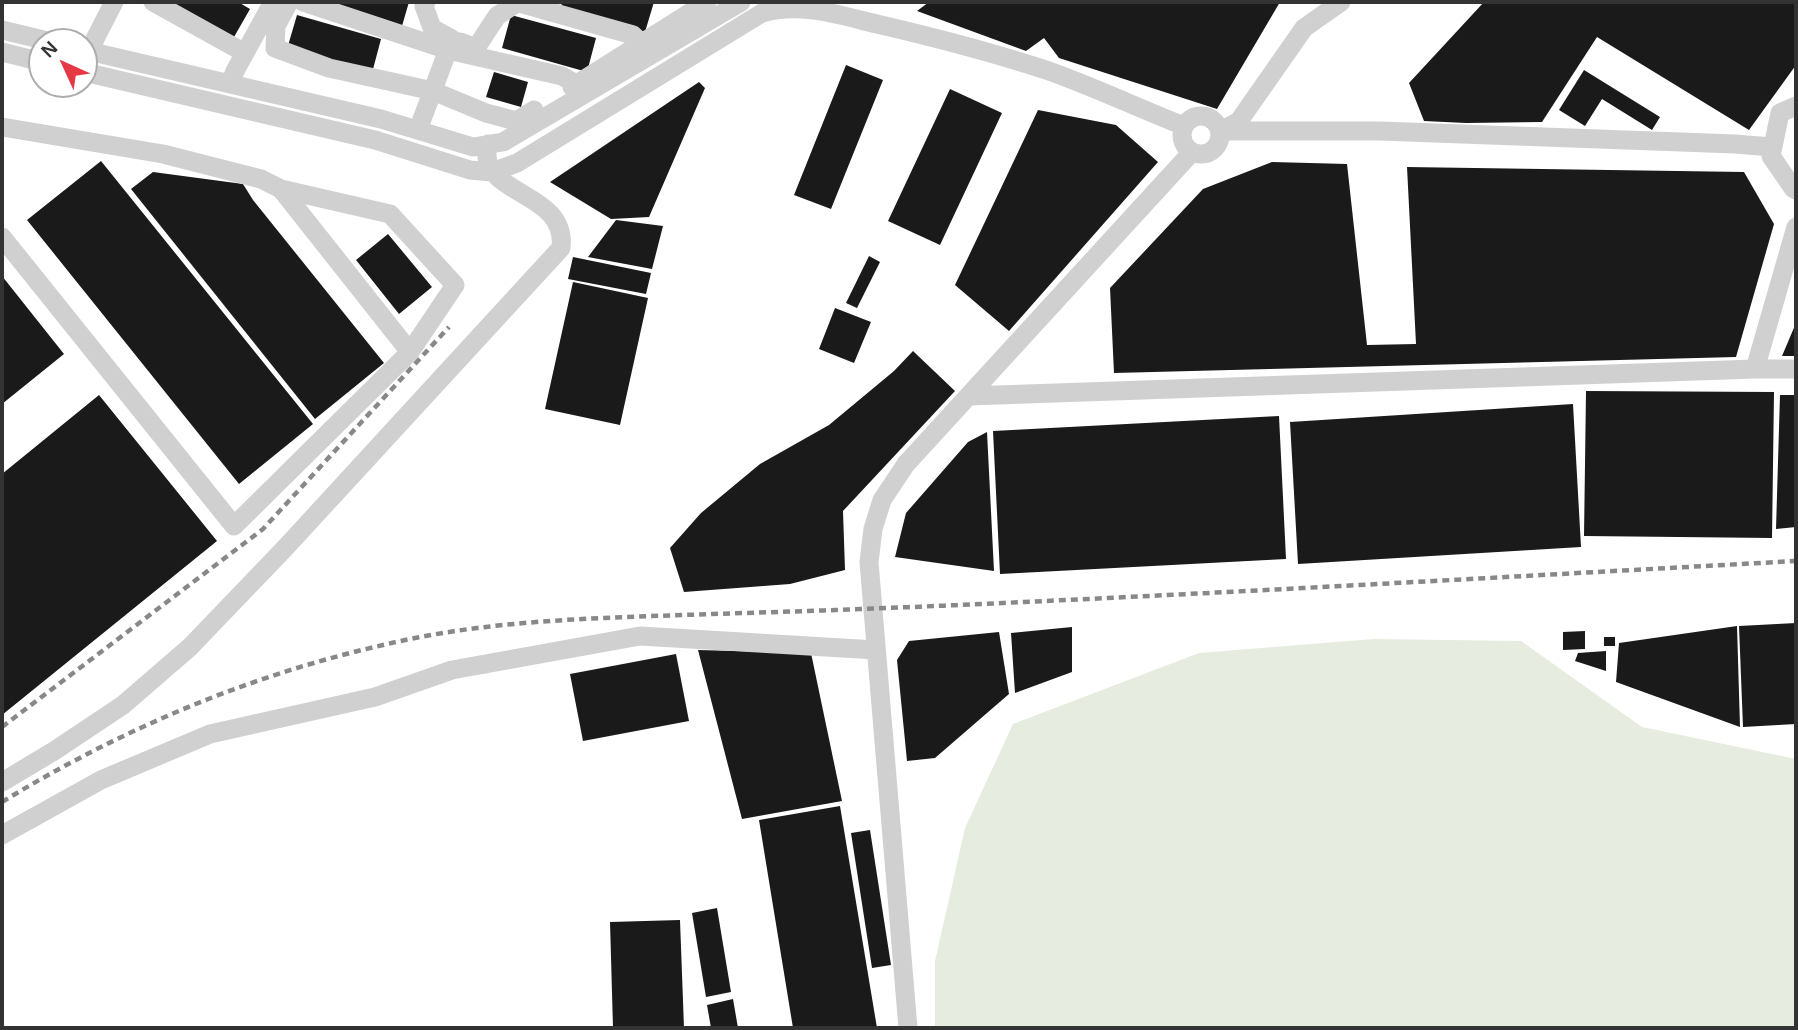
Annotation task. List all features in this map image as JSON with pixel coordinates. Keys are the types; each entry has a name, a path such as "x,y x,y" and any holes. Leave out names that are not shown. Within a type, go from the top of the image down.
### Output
{"street":[{"path":"98,30 114,2"},
{"path":"153,2 245,53"},
{"path":"230,84 273,2"},
{"path":"289,2 275,26 275,48 329,68 433,91 486,113 516,121 707,2"},
{"path":"303,2 562,76 576,84"},
{"path":"426,2 424,6 432,28 450,45 476,48 496,16 517,2 634,35 641,43"},
{"path":"98,53 381,119 473,147 503,142 741,2"},
{"path":"811,2 828,13"},
{"path":"1220,131 1239,121 1304,28 1334,4"},
{"path":"497,177 762,13 776,9 828,13 926,35 1047,71 1184,126"},
{"path":"2,30 28,36"},
{"path":"418,130 450,45"},
{"path":"2,52 28,58"},
{"path":"2,782 123,705 190,647 286,547 561,248 560,226 550,212 497,177 376,140 98,75"},
{"path":"1796,106 1780,113 1770,156 1796,190"},
{"path":"1204,115 1215,121 1220,131 1219,143 1205,154 1187,149 1182,138 1184,126 1192,118 1204,115"},
{"path":"2,127 163,154 261,179 281,189 390,214 455,285 410,352 234,526 2,237"},
{"path":"1220,131 1380,131 1772,147"},
{"path":"488,145 485,156 497,177"},
{"path":"908,1028 869,562 873,529 882,500 906,464 1192,152"},
{"path":"281,189 410,352"},
{"path":"1755,369 1796,227"},
{"path":"968,396 1796,369"},
{"path":"2,835 101,780 210,734 375,697 452,670 640,636 876,650"}],"shaded area":[{"path":"1374,639 1521,641 1642,727 1796,759 1796,1028 935,1028 935,961 965,828 1013,724 1199,653"}],"building":[{"path":"171,2 238,2 250,9 234,37"},
{"path":"317,2 409,2 402,26"},
{"path":"562,2 654,2 645,32 561,8"},
{"path":"929,2 1280,2 1217,109 1059,58 1044,38 1026,51 917,11"},
{"path":"1484,2 1796,2 1796,65 1749,130 1597,37 1542,122 1424,121 1409,83"},
{"path":"297,15 381,39 372,73 287,49"},
{"path":"511,15 596,38 587,72 502,48"},
{"path":"846,65 883,80 831,209 794,195"},
{"path":"1584,70 1660,117 1652,130 1602,99 1585,126 1559,110"},
{"path":"494,72 528,82 521,107 486,97"},
{"path":"699,82 705,88 649,217 611,219 550,182"},
{"path":"950,89 1002,113 940,245 888,221"},
{"path":"1038,110 1116,125 1158,162 1009,331 955,285"},
{"path":"101,161 313,424 239,484 27,220"},
{"path":"1272,162 1347,164 1367,345 1416,344 1407,167 1744,172 1774,224 1736,357 1114,373 1110,288 1203,189"},
{"path":"153,172 243,184 384,363 315,419 131,189"},
{"path":"616,220 663,226 652,269 588,257"},
{"path":"388,234 432,287 399,314 356,260"},
{"path":"869,256 880,262 857,308 846,303"},
{"path":"573,257 651,273 646,294 568,279"},
{"path":"2,276 64,354 2,404"},
{"path":"573,282 648,298 620,425 545,409"},
{"path":"835,308 871,322 854,363 819,349"},
{"path":"1796,323 1796,356 1782,356"},
{"path":"913,351 955,391 843,511 845,570 790,584 684,592 670,548 701,513 760,464 829,425 894,371"},
{"path":"1586,391 1774,392 1772,538 1584,536"},
{"path":"99,395 217,541 2,715 2,474"},
{"path":"1780,395 1796,395 1796,527 1776,529"},
{"path":"1573,404 1581,547 1298,564 1290,422"},
{"path":"1279,416 1286,559 1000,574 993,431"},
{"path":"987,432 994,571 895,557 906,513 968,442"},
{"path":"1796,623 1796,724 1743,727 1739,626"},
{"path":"1737,626 1740,727 1616,682 1619,643"},
{"path":"1072,627 1072,672 1015,693 1011,633"},
{"path":"1585,631 1585,649 1563,650 1563,632"},
{"path":"999,632 1009,694 935,758 907,761 897,660 909,641"},
{"path":"1604,637 1615,637 1615,646 1604,646"},
{"path":"698,650 811,653 842,801 742,819"},
{"path":"1606,651 1606,671 1575,661 1578,653"},
{"path":"676,654 689,721 583,741 570,674"},
{"path":"840,806 877,1028 793,1028 759,820"},
{"path":"870,830 891,965 872,968 851,833"},
{"path":"717,908 731,992 706,997 692,913"},
{"path":"680,920 684,1028 613,1028 610,922"},
{"path":"733,999 738,1028 711,1028 707,1005"}],"railway":[{"path":"2,727 263,529 449,327"},
{"path":"2,802 92,751 234,689 332,658 423,636 464,630 588,619 1024,602 1796,561"}]}
